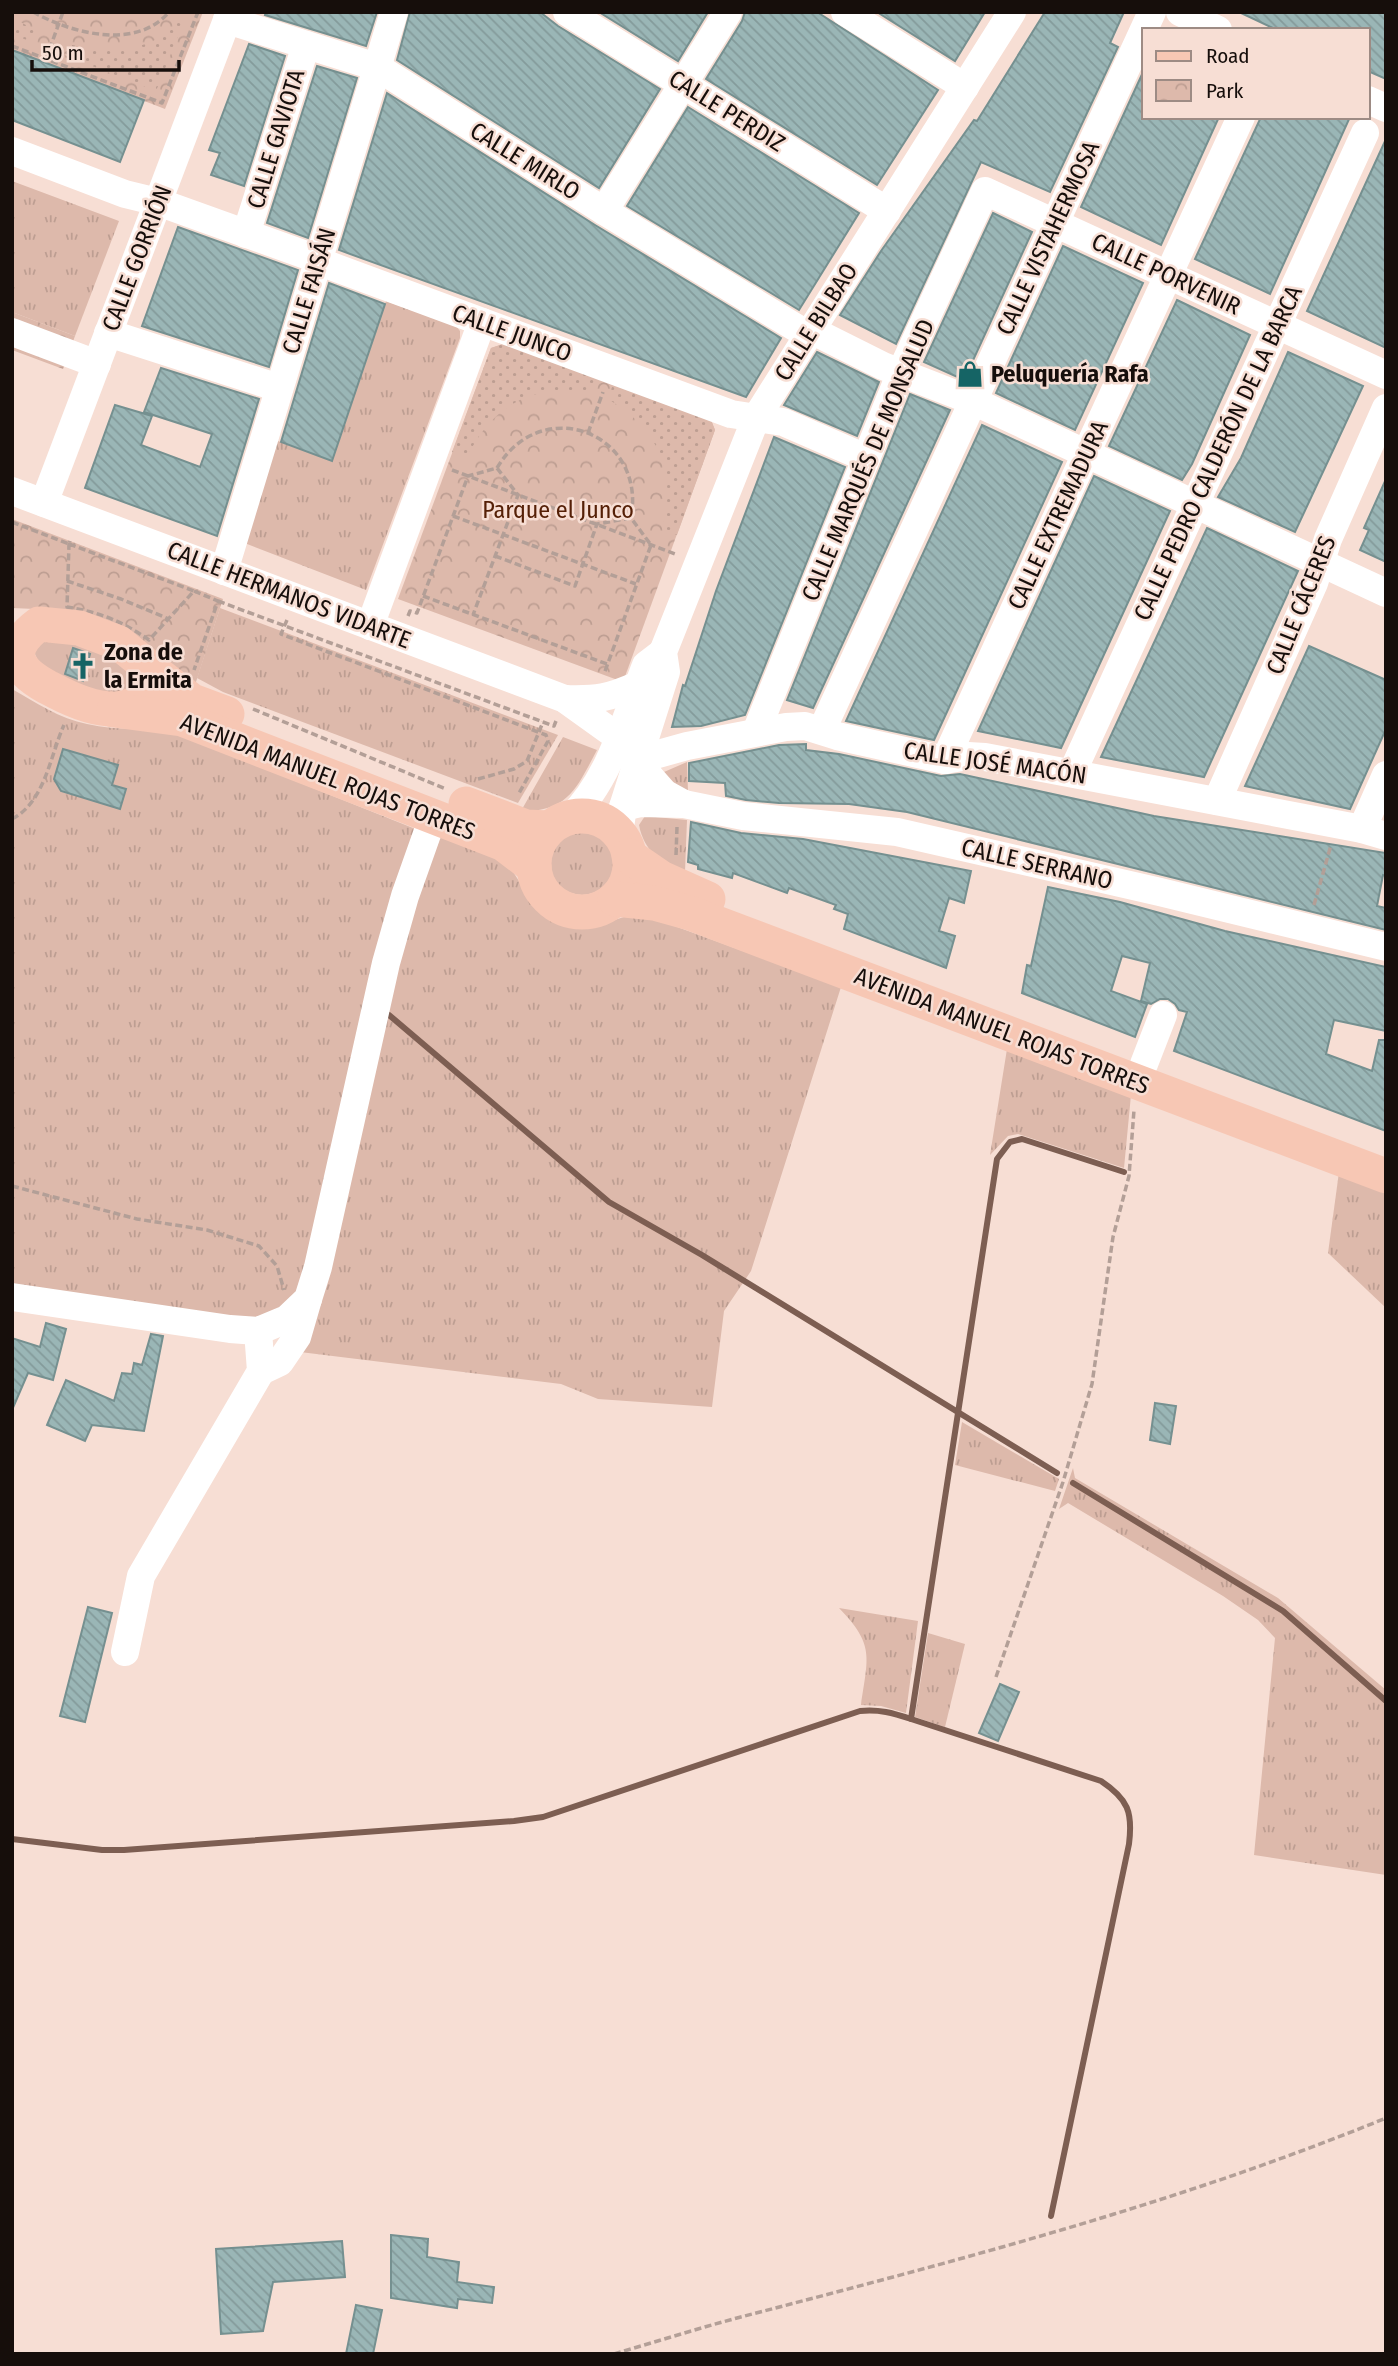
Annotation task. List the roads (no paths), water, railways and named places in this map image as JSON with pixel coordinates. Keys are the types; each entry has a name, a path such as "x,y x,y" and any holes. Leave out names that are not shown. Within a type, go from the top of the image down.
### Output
{"main road":[{"name":"AVENIDA MANUEL ROJAS TORRES","path":"26,623 79,628 119,643 150,650 192,701 526,827 560,823"},
{"path":"15,657 26,634 26,623"},
{"path":"114,710 140,703 148,685 150,650"},
{"name":"AVENIDA MANUEL ROJAS TORRES","path":"15,657 34,681 74,701 114,710 182,719 440,803 534,867"},
{"path":"584,816 598,818 624,832 629,871 624,886 615,899 602,907 587,911 558,905 546,895 538,882 534,867 540,839 560,823 584,816"},
{"name":"AVENIDA MANUEL ROJAS TORRES","path":"624,832 661,878 697,895 1141,1073 1386,1176"},
{"name":"AVENIDA MANUEL ROJAS TORRES","path":"615,899 654,903 690,913 1141,1073 1386,1155"}],"street":[{"name":"CALLE FAISÁN","path":"224,571 394,12"},
{"name":"CALLE PERDIZ","path":"567,12 887,211"},
{"path":"604,211 728,12"},
{"path":"845,12 965,88"},
{"name":"CALLE BILBAO","path":"560,823 584,806 666,672 663,653 756,418 1012,12"},
{"name":"CALLE VISTAHERMOSA","path":"1145,28 1152,12"},
{"path":"1180,12 1214,28"},
{"name":"CALLE MIRLO","path":"228,16 306,45 377,67 604,211 810,332 883,366 973,401 1386,593"},
{"name":"CALLE GORRIÓN","path":"44,503 228,16"},
{"name":"CALLE VISTAHERMOSA","path":"822,730 1142,34"},
{"name":"CALLE GAVIOTA","path":"246,234 306,45"},
{"path":"1370,101 1386,108"},
{"name":"CALLE EXTREMADURA","path":"945,760 1240,119"},
{"name":"CALLE PEDRO CALDERÓN DE LA BARCA","path":"1072,773 1365,134"},
{"name":"CALLE JUNCO","path":"12,151 125,194 158,202 306,255 731,414 783,422 866,458"},
{"name":"CALLE PORVENIR","path":"985,191 1386,375"},
{"name":"CALLE MARQUÉS DE MONSALUD","path":"756,732 901,372 985,191"},
{"path":"370,626 482,322"},
{"path":"12,332 97,364"},
{"path":"108,333 279,388"},
{"name":"CALLE CÁCERES","path":"1217,801 1314,583 1328,539 1386,408"},
{"name":"CALLE HERMANOS VIDARTE","path":"12,491 565,699 630,730"},
{"name":"CALLE BILBAO","path":"624,832 637,762 630,730 638,685 646,665 663,653"},
{"name":"CALLE HERMANOS VIDARTE","path":"565,699 612,696 638,685"},
{"name":"CALLE JOSÉ MACÓN","path":"637,762 687,746 756,732 805,726 837,736 945,760 968,756 985,757 1361,830"},
{"name":"CALLE JOSÉ MACÓN","path":"630,730 667,744 687,746"},
{"name":"CALLE SERRANO","path":"637,762 664,793 684,804"},
{"path":"1361,830 1386,775"},
{"path":"261,1371 281,1362 297,1337 318,1266 386,963 405,896 440,803"},
{"name":"CALLE SERRANO","path":"624,832 640,803 684,804 743,816 897,832 1386,947"},
{"path":"1141,1073 1163,1015"},
{"path":"12,1297 258,1331 287,1319 308,1298"},
{"path":"125,1652 141,1576 261,1371 258,1331"}],"waterway":[{"path":"389,1015 609,1202 702,1255 1057,1473"},
{"path":"911,1719 997,1159 1010,1142 1022,1139 1124,1172"},
{"path":"1073,1483 1283,1611 1386,1701"},
{"path":"12,1839 102,1850 124,1850 543,1817 860,1711 898,1715 1101,1781 1117,1794 1127,1807 1130,1823 1129,1844 1051,2216"}],"place":[{"name":"Peluquería Rafa","path":"970,374"},
{"name":"Zona de la Ermita","path":"83,666"}],"park label":[{"name":"Parque el Junco","path":"558,510"}]}
